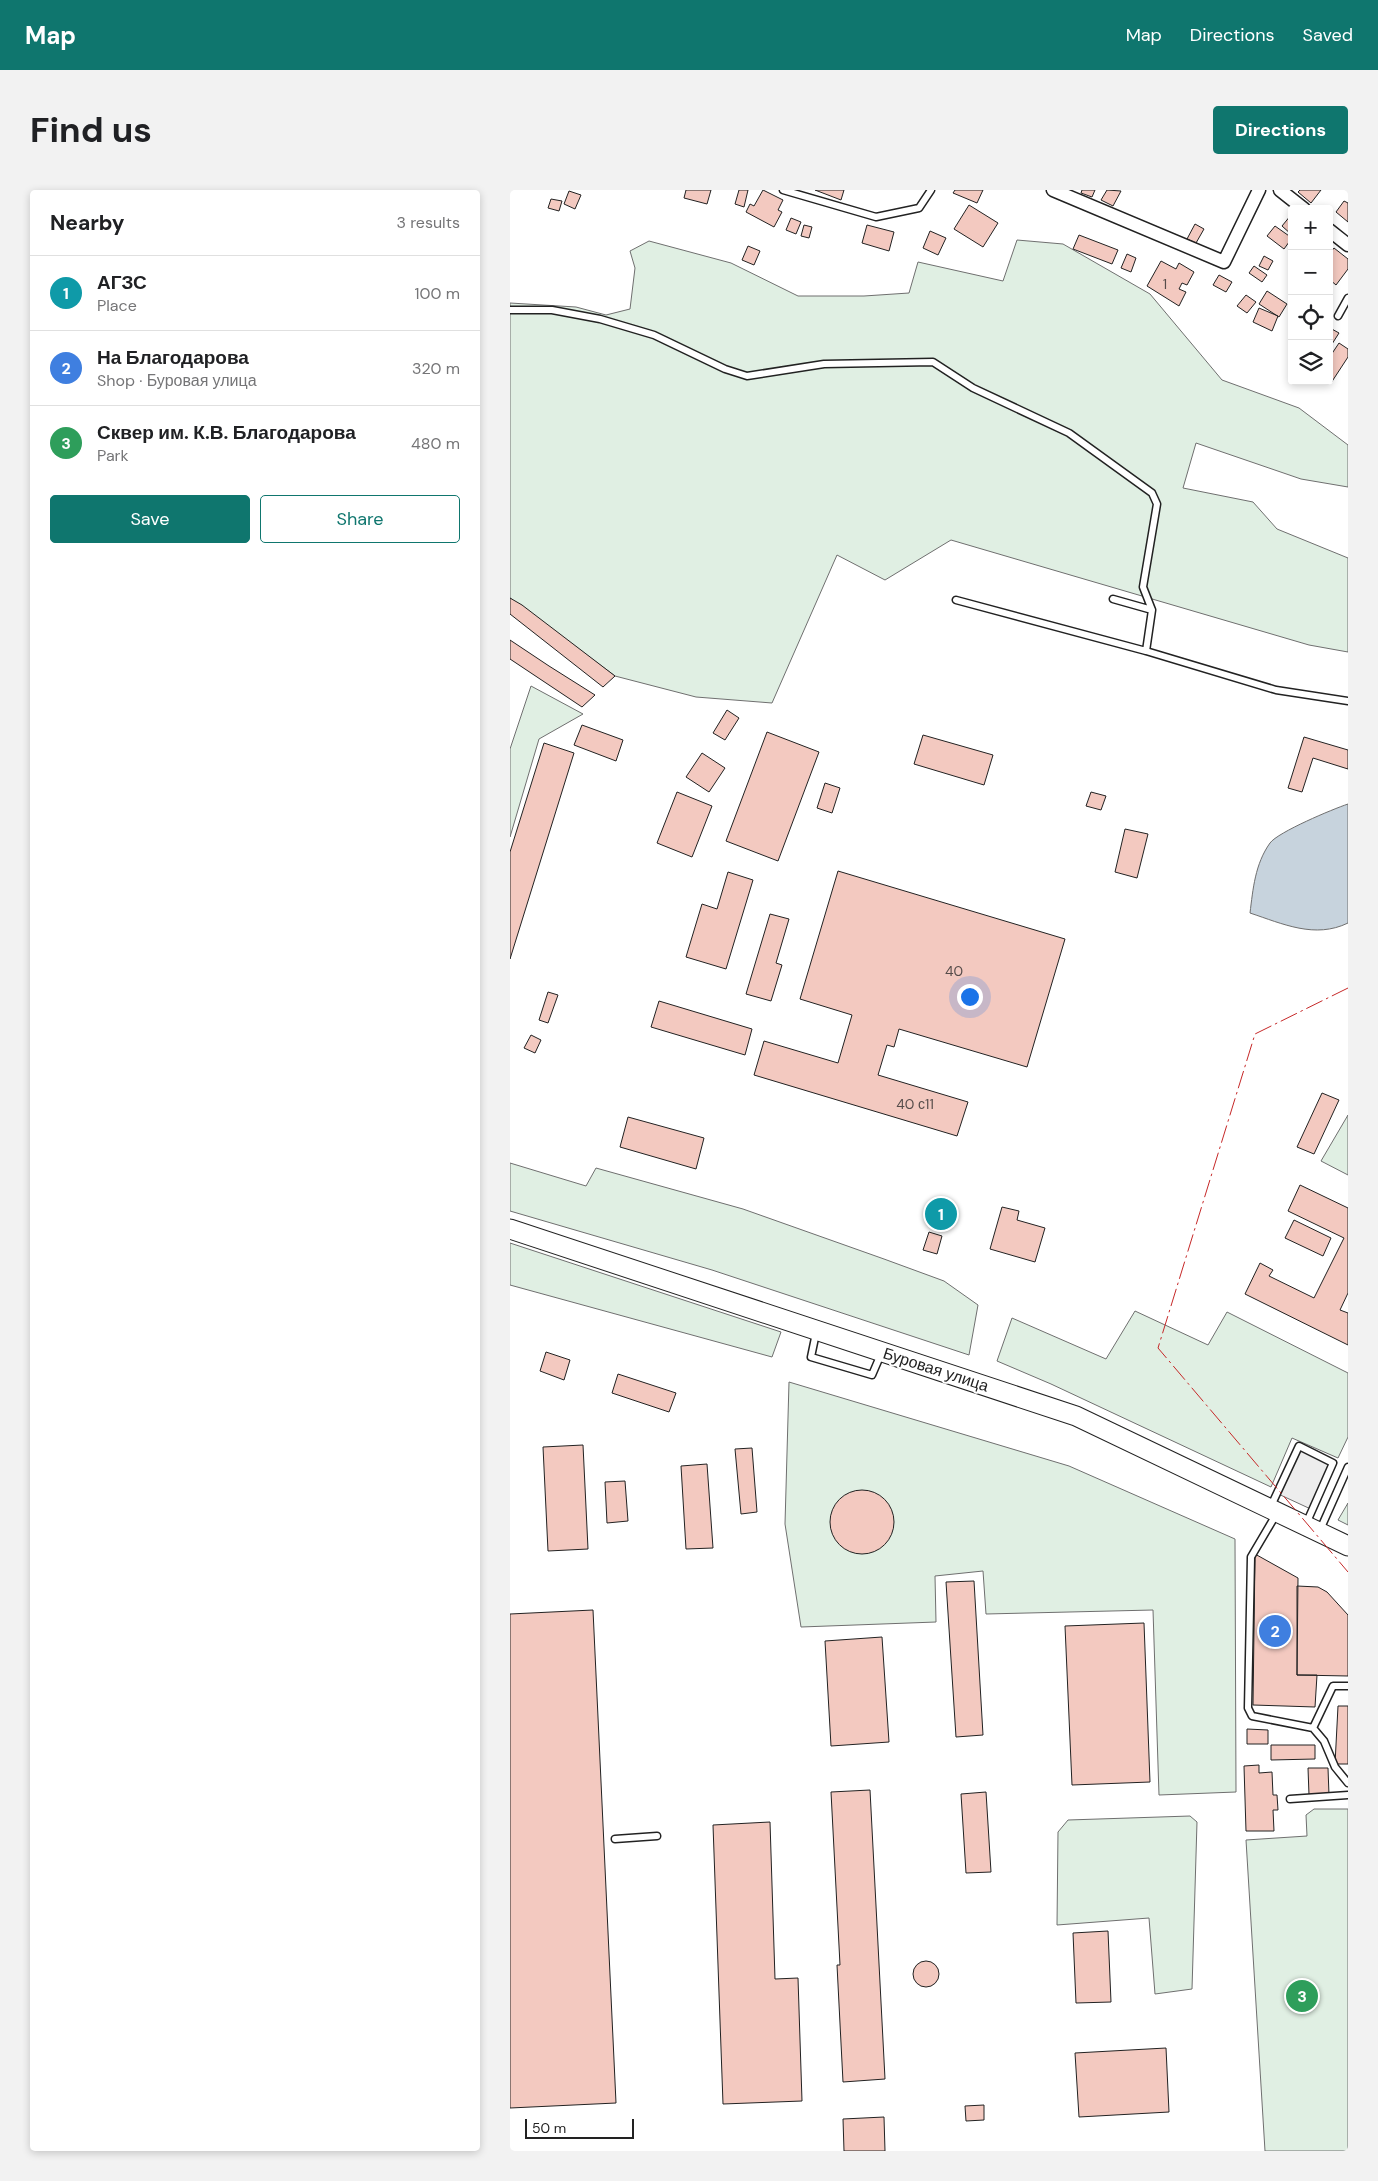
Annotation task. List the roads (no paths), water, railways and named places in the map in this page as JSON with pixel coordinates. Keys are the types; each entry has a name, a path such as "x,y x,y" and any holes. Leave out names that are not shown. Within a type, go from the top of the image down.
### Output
{"main road":[{"name":"Буровая улица","path":"510,1230 1076,1416 1348,1546"}],"street":[{"path":"1054,190 1224,262 1259,190"},
{"path":"1280,190 1299,205"},
{"path":"1333,233 1348,245"}],"lane":[{"path":"784,190 876,217 919,208 931,190"},
{"path":"1338,316 1348,298"},
{"path":"510,310 552,310 600,319 654,335 725,369 746,376 824,364 933,362 973,388 1069,433 1152,493 1157,504 1143,587 1152,610 1146,651"},
{"path":"1113,599 1152,610"},
{"path":"956,600 1146,651 1276,690 1348,701"},
{"path":"816,1330 811,1357 872,1375 882,1351"},
{"path":"1312,1529 1333,1462 1299,1446 1274,1510 1251,1557 1248,1708 1252,1716 1313,1728 1324,1742 1335,1767 1348,1783"},
{"path":"1312,1529 1348,1467"},
{"path":"1313,1728 1333,1686 1348,1686"},
{"path":"1290,1799 1348,1795"},
{"path":"615,1839 657,1836"}],"place":[{"name":"АГЗС","path":"941,1214"},
{"name":"На Благодарова","path":"1275,1631"},
{"name":"Сквер им. К.В. Благодарова","path":"1302,1996"}]}
